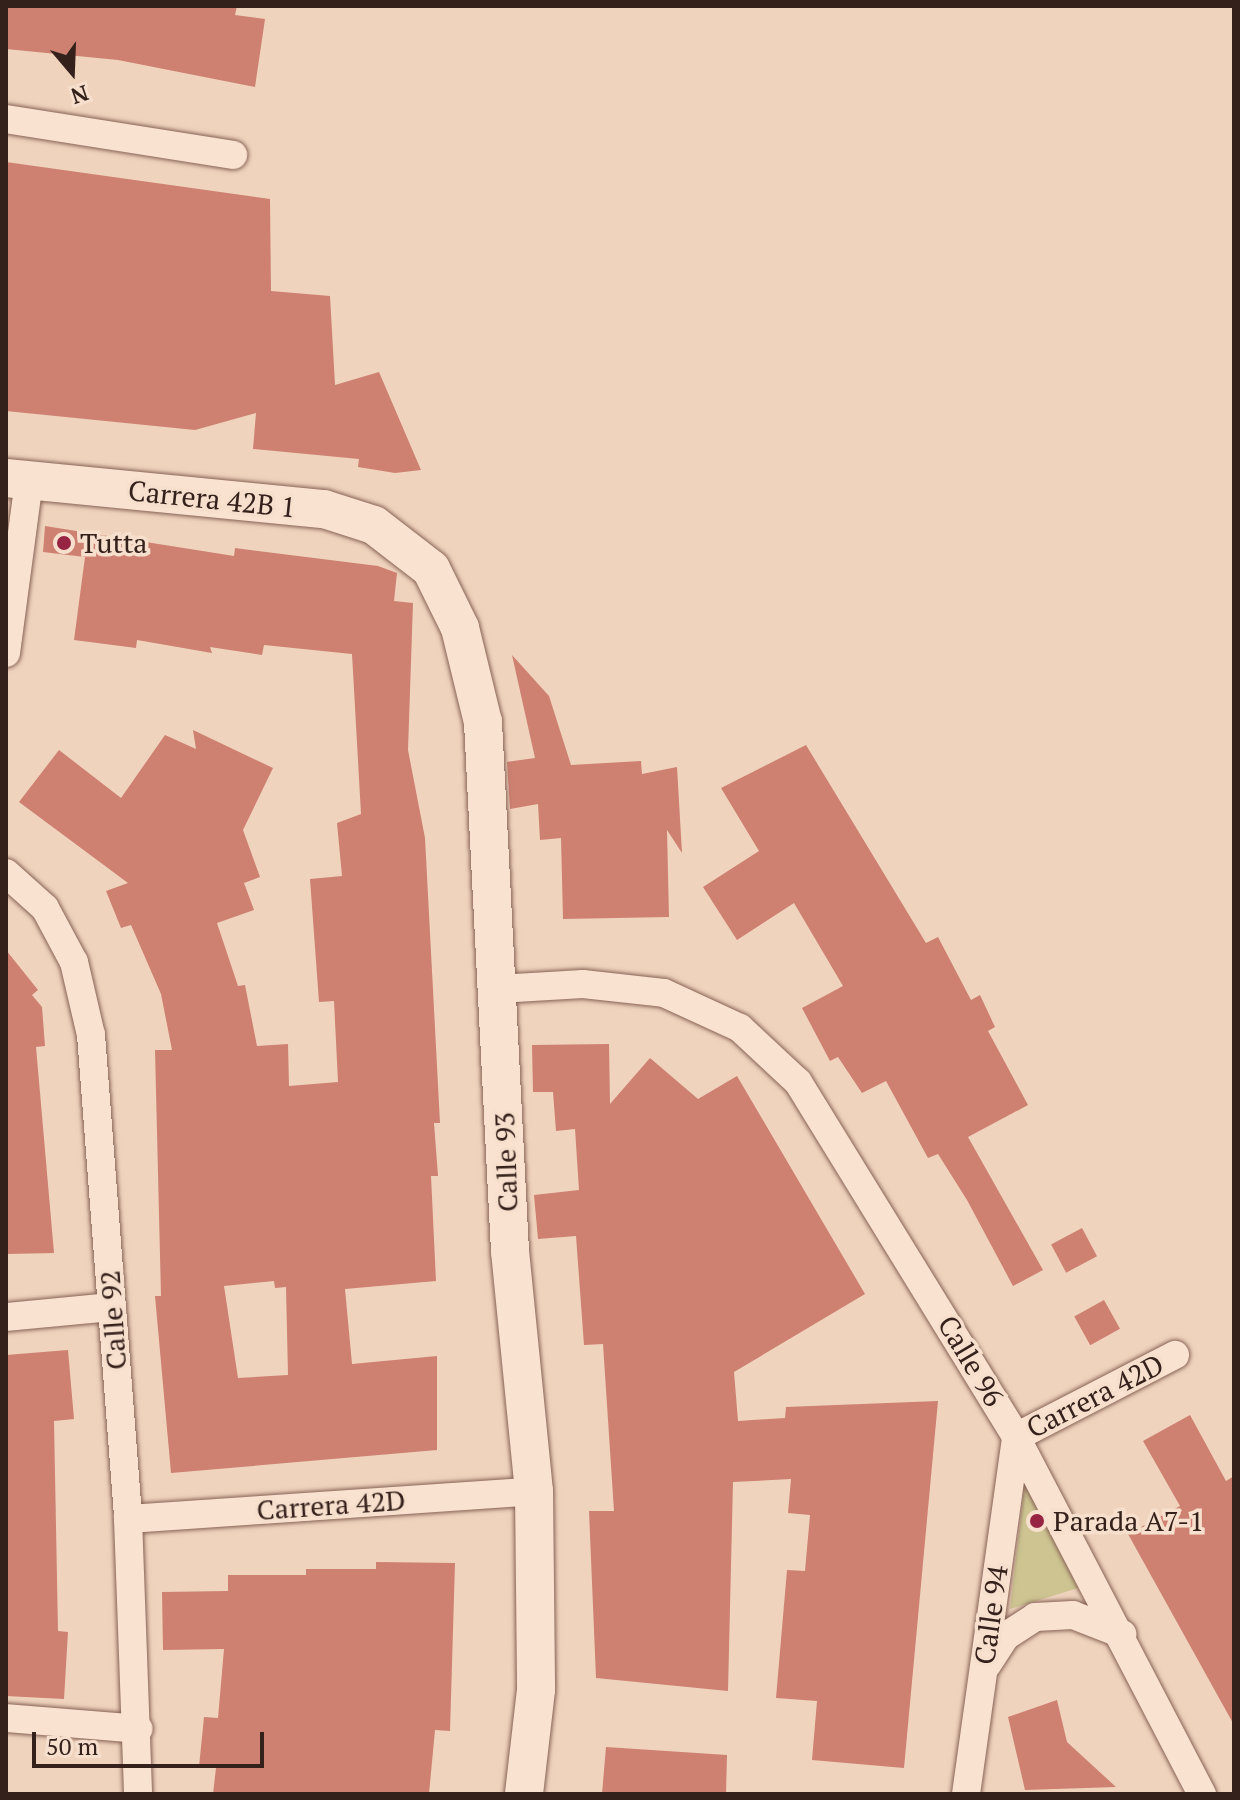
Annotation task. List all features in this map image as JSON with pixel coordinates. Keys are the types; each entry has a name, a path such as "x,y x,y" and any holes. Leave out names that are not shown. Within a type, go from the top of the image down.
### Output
{"street":[{"path":"6,119 233,155"},
{"path":"6,653 18,480"},
{"name":"Carrera 42B 1","path":"18,480 324,509 374,525 409,548"},
{"name":"Calle 93","path":"409,548 451,606 483,722 510,1251 534,1491 536,1690 524,1794"},
{"name":"Calle 92","path":"6,873 45,908 74,962 91,1035 128,1519 139,1729 138,1794"},
{"name":"Calle 96","path":"498,989 583,984 664,993 740,1028 798,1082 1016,1437 1122,1634 1202,1794"},
{"path":"6,1317 111,1307"},
{"name":"Carrera 42D","path":"1016,1437 1175,1355"},
{"name":"Calle 94","path":"966,1794 1016,1437"},
{"name":"Carrera 42D","path":"128,1519 534,1491"},
{"path":"984,1669 1006,1636 1035,1617 1073,1615 1122,1634"},
{"path":"6,1718 139,1729"}],"shaded area":[{"path":"1025,1481 1078,1588 1010,1609"}],"building":[{"path":"6,6 237,6 235,15 265,19 255,87 118,60 6,49"},
{"path":"6,162 270,199 271,291 330,296 335,385 379,372 421,470 395,473 358,467 359,459 253,449 256,413 195,430 6,411"},
{"path":"45,526 234,556 235,548 378,566 397,573 394,601 413,603 408,750 425,838 440,1123 434,1123 438,1176 431,1176 436,1281 345,1289 352,1364 437,1356 437,1450 171,1473 155,1296 161,1296 155,1050 172,1050 161,994 131,925 121,928 106,891 128,883 19,802 59,750 121,798 165,735 196,749 193,730 273,768 243,830 260,877 244,883 254,910 217,923 238,986 245,985 257,1046 288,1044 289,1086 338,1082 334,1001 319,1002 310,879 342,876 337,823 361,814 352,654 264,645 262,655 210,647 212,653 137,640 136,648 74,640 85,557 43,552","holes":["274,1281 275,1288 286,1287 288,1375 238,1378 224,1286"]},
{"path":"512,655 549,696 571,765 641,761 642,774 677,767 682,853 667,830 669,917 563,919 561,838 540,840 538,804 510,809 507,762 535,758"},
{"path":"806,745 926,943 938,937 971,1000 980,995 995,1027 988,1031 1028,1105 968,1137 1043,1270 1013,1286 967,1200 938,1154 928,1158 886,1081 862,1093 838,1057 830,1061 802,1008 843,986 794,903 737,940 703,887 759,851 721,788"},
{"path":"6,950 38,990 32,995 42,1007 45,1046 36,1047 54,1253 6,1254"},
{"path":"609,1044 610,1104 650,1058 698,1099 737,1076 865,1294 734,1372 738,1421 785,1418 786,1407 938,1401 904,1768 812,1760 817,1701 776,1698 787,1570 805,1571 810,1515 788,1513 791,1479 733,1482 728,1691 596,1678 589,1511 614,1511 603,1344 584,1345 576,1236 538,1239 534,1195 579,1190 575,1129 556,1131 553,1092 533,1092 532,1045"},
{"path":"1082,1228 1097,1256 1066,1273 1051,1244"},
{"path":"1104,1300 1120,1329 1090,1345 1074,1316"},
{"path":"68,1350 74,1419 54,1421 58,1631 68,1632 64,1699 6,1696 6,1355"},
{"path":"1190,1415 1226,1481 1234,1476 1234,1725 1128,1534 1180,1506 1143,1441"},
{"path":"376,1562 455,1563 450,1731 435,1730 429,1794 213,1794 216,1768 199,1767 204,1717 218,1718 224,1649 163,1650 162,1592 228,1591 228,1575 306,1575 306,1569 376,1569"},
{"path":"1057,1700 1067,1742 1116,1787 1025,1790 1008,1717"},
{"path":"606,1747 727,1755 726,1794 602,1794"}],"place":[{"name":"Tutta","path":"64,543"},
{"name":"Parada A7-1","path":"1037,1521"}]}
